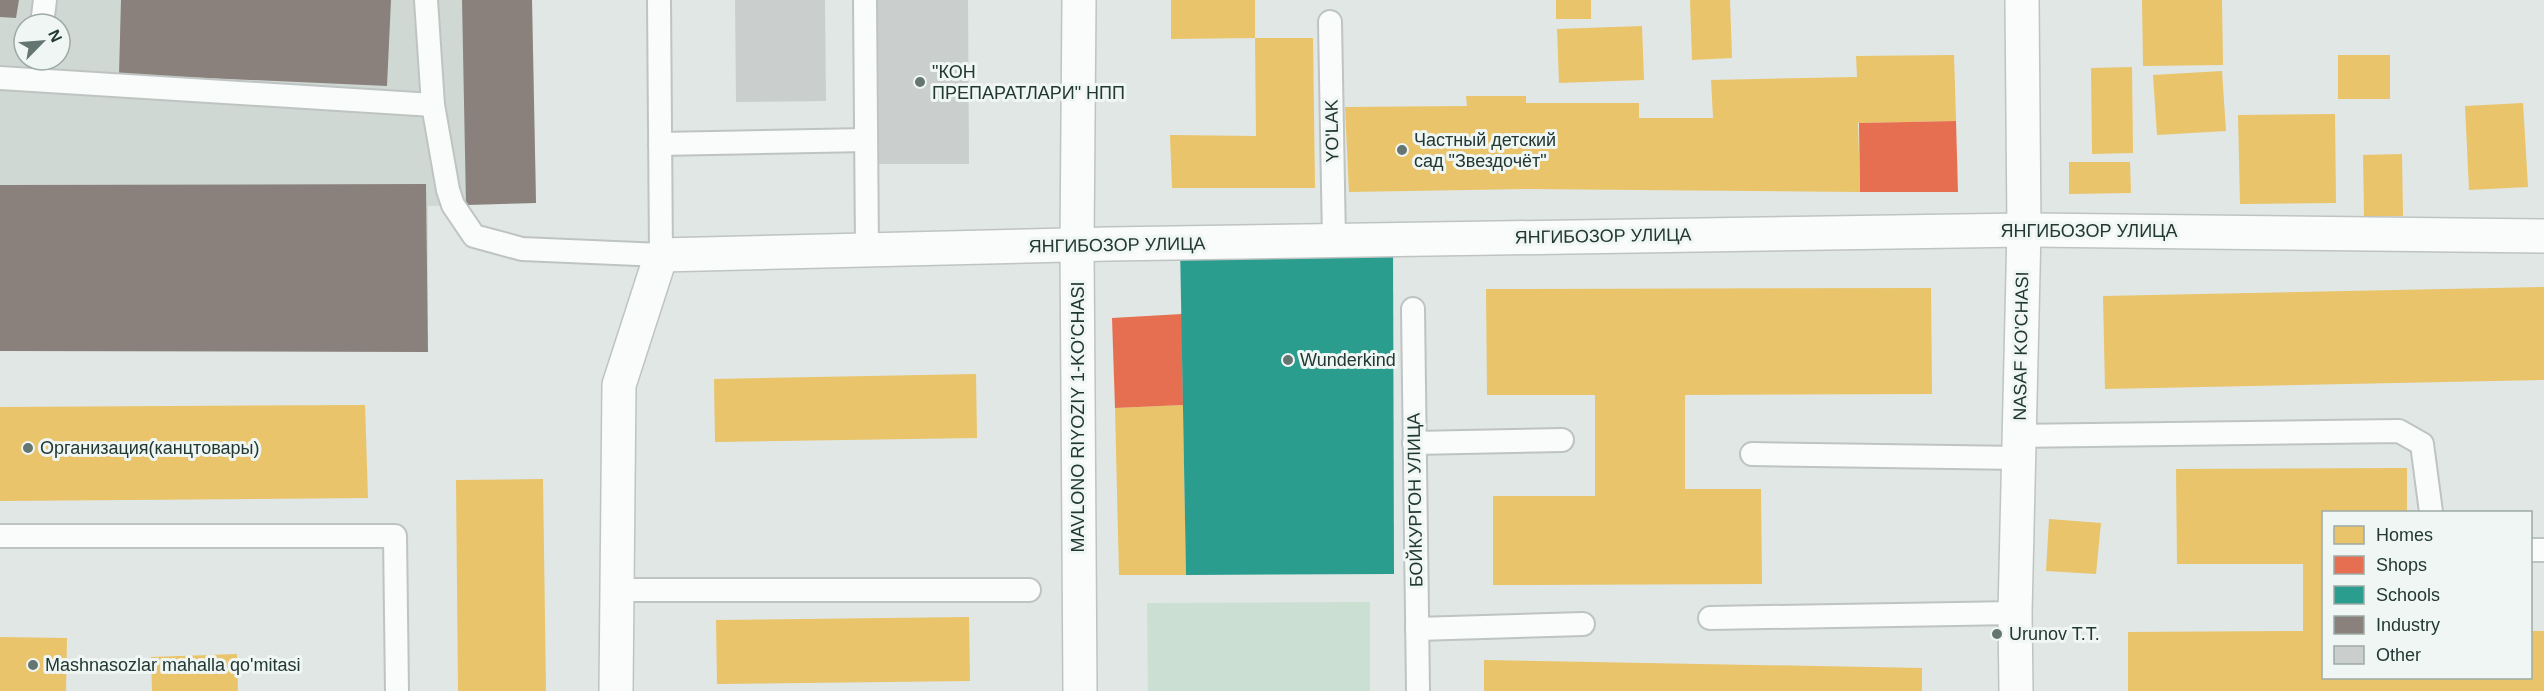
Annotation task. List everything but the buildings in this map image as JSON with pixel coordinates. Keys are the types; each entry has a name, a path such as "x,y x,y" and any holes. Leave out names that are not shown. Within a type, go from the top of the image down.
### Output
{"street":[{"name":"MAVLONO RIYOZIY 1-KO'CHASI","path":"1079,0 1077,245 1080,691"},
{"name":"NASAF KO'CHASI","path":"2016,691 2015,613 2024,230 2022,0"},
{"name":"ЯНГИБОЗОР УЛИЦА","path":"661,255 1077,245 2024,230 2544,236"},
{"path":"616,691 619,385 661,255"}],"lane":[{"path":"426,0 433,105 447,190 453,205 474,236 522,249 661,255 659,0"},
{"path":"865,0 867,250"},
{"name":"YO'LAK","path":"1330,22 1334,241"},
{"path":"0,78 27,72"},
{"path":"59,72 433,105"},
{"path":"660,144 866,140"},
{"name":"БОЙКУРГОН УЛИЦА","path":"1413,309 1418,691"},
{"path":"1752,454 2019,447 2399,430 2422,444 2431,511"},
{"path":"1414,443 1562,440"},
{"path":"0,536 395,536 397,691"},
{"path":"617,590 1029,590"},
{"path":"1710,618 2015,613"},
{"path":"1417,629 1583,624"}],"shaded area":[{"path":"0,0 532,0 536,203 428,206 428,352 0,349"}],"green space":[{"path":"1370,602 1370,691 1148,691 1147,603"}],"place":[{"name":"\"КОН ПРЕПАРАТЛАРИ\" НПП","path":"920,82"},
{"name":"Частный детский сад \"Звездочёт\"","path":"1402,150"},
{"name":"Wunderkind","path":"1288,360"},
{"name":"Организация(канцтовары)","path":"28,448"},
{"name":"Urunov T.T.","path":"1997,634"},
{"name":"Mashnasozlar mahalla qo'mitasi","path":"33,665"}]}
